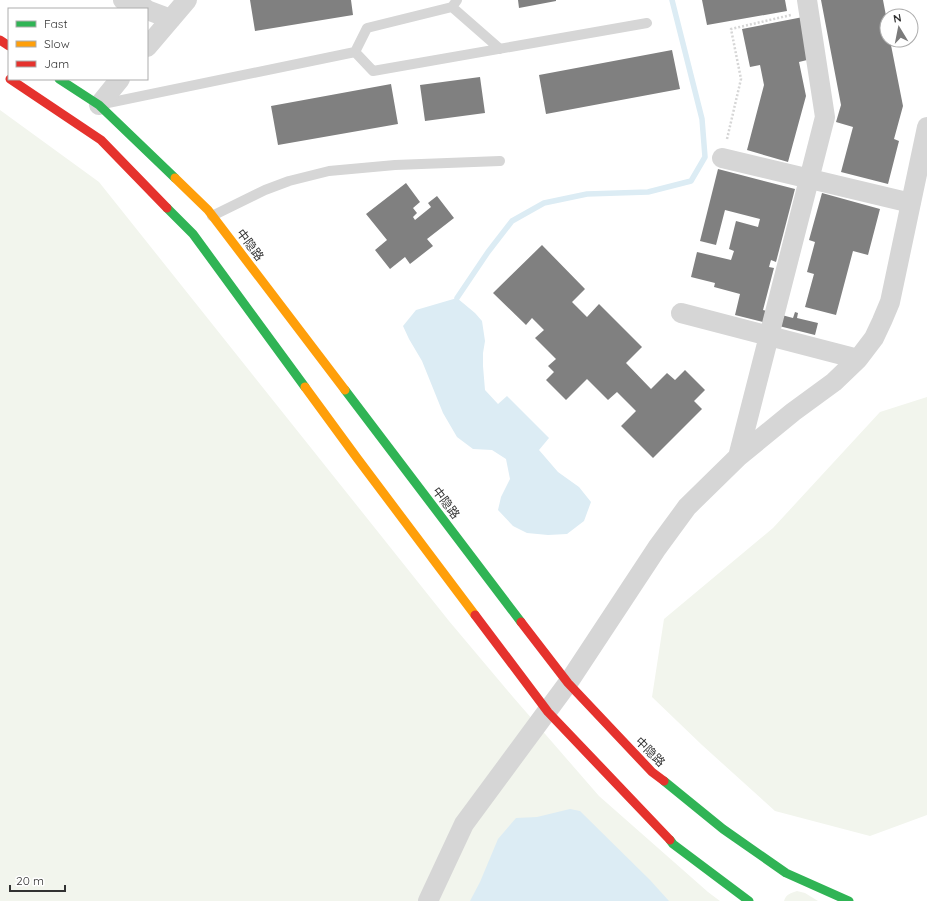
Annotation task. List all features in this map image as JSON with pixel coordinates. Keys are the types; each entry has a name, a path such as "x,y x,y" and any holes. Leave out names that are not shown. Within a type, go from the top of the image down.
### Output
{"main road":[{"path":"11,80 101,140 193,234 357,458 548,712 673,844 749,901"},
{"name":"中隐路","path":"61,80 99,105 208,210 568,684 652,772 723,829 786,873 848,901"}],"street":[{"path":"124,0 144,8"},
{"path":"148,46 187,0"},
{"path":"738,457 825,118 808,5"},
{"path":"148,10 171,19"},
{"path":"99,105 119,80"},
{"path":"428,901 464,824 568,684 657,548 687,507 738,457 793,412 834,382 858,358 874,338 890,302 927,127"},
{"path":"722,158 911,204"},
{"path":"681,313 858,358"}],"lane":[{"path":"355,52 367,28 455,4 500,49"},
{"path":"355,52 374,71 648,23"},
{"path":"99,105 355,52"},
{"path":"212,216 265,190 289,181 329,171 395,165 500,161"}],"path":[{"path":"722,158 742,79 731,28 808,5"}],"shaded area":[{"path":"0,110 99,182 449,621 513,697 599,796 720,901 0,901"},
{"path":"457,298 482,321 485,341 483,366 485,390 498,404 507,396 549,438 539,450 558,472 579,487 591,502 584,521 567,534 548,535 527,533 513,526 498,510 501,497 510,479 506,459 492,450 473,449 457,437 443,413 422,361 403,326 416,310"},
{"path":"927,397 927,815 870,836 775,811 702,745 652,697 664,619 773,528 880,412"},
{"path":"570,809 580,811 650,880 669,901 470,901 480,882 498,839 516,818 537,817"},
{"path":"797,891 805,893 818,901 784,901 787,895"}],"building":[{"path":"250,0 351,0 353,15 255,31"},
{"path":"518,0 556,0 556,1 519,8"},
{"path":"702,0 785,0 787,11 707,25"},
{"path":"821,0 883,0 885,8 879,8 879,48 892,48 903,106 894,139 899,141 888,184 841,172 853,127 836,122 841,105"},
{"path":"803,17 811,59 799,62 806,96 788,162 747,150 764,85 760,65 750,67 742,29"},
{"path":"672,50 680,89 546,114 539,75"},
{"path":"480,77 485,113 425,121 420,85"},
{"path":"391,84 398,124 278,145 271,106"},
{"path":"718,169 795,189 776,262 771,260 769,267 774,268 763,310 793,318 795,312 798,313 797,318 818,323 815,335 735,315 740,294 714,287 715,283 691,277 697,252 731,260 734,251 729,249 736,221 758,227 760,219 725,210 716,245 700,241"},
{"path":"406,183 420,202 413,208 417,213 413,217 415,220 431,207 428,203 437,196 454,218 427,239 433,246 410,264 405,257 390,269 375,250 387,240 366,214"},
{"path":"822,193 880,209 868,255 853,251 836,315 805,307 814,274 807,272 815,242 809,240"},
{"path":"542,245 585,289 572,302 587,317 599,304 642,347 626,363 651,389 667,373 675,380 685,370 705,390 694,401 702,409 653,458 621,426 636,411 617,392 608,400 587,379 566,400 546,380 554,372 548,366 556,359 535,338 544,330 532,318 526,325 493,293"}],"waterway":[{"path":"457,298 488,252 512,221 544,203 587,194 648,192 691,181 705,157 702,119 672,0"}],"traffic: fast":[{"path":"61,80 99,105 175,178"},
{"path":"167,208 193,234 305,387"},
{"path":"345,390 521,622"},
{"path":"664,781 723,829 786,873 849,901"},
{"path":"670,840 673,844 749,901"}],"traffic: slow":[{"path":"175,178 208,210 345,390"},
{"path":"305,387 475,615"}],"traffic: jam":[{"path":"0,40 8,45"},
{"path":"11,80 101,140 167,208"},
{"path":"475,615 548,712 670,840"},
{"path":"521,622 568,683 652,772 664,781"}]}
